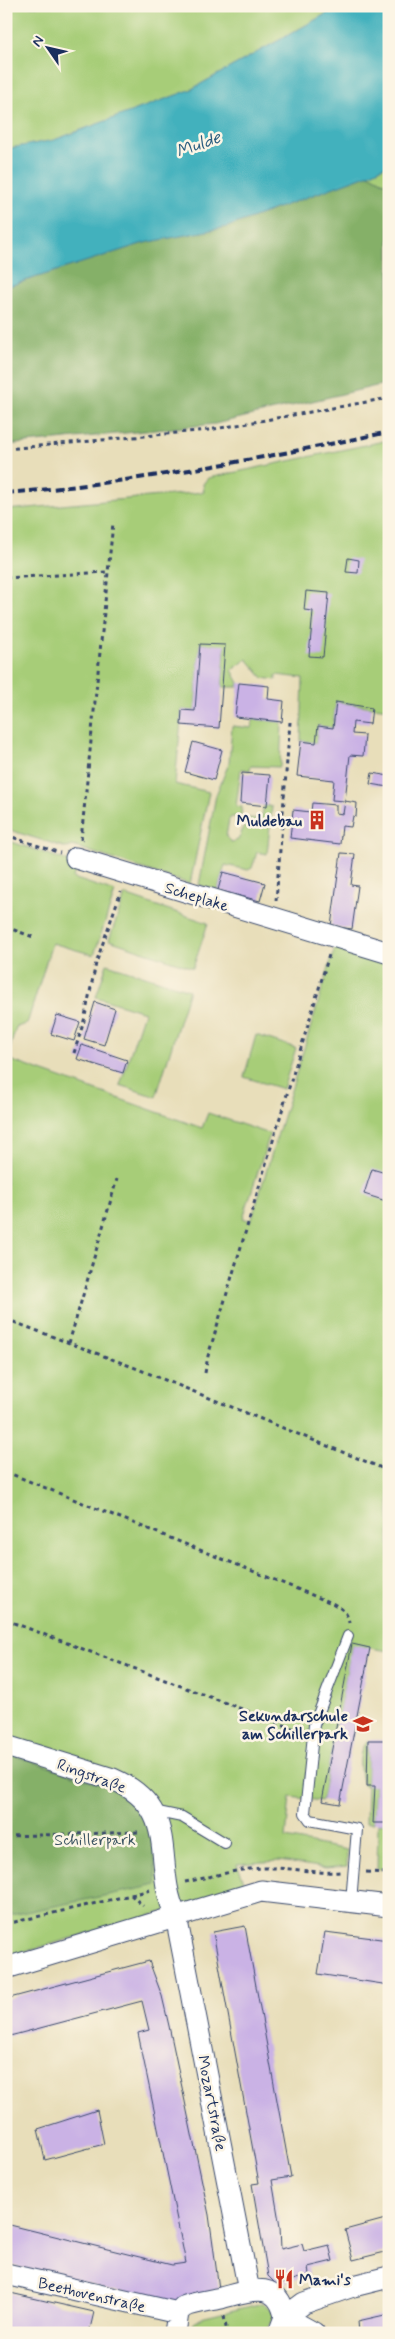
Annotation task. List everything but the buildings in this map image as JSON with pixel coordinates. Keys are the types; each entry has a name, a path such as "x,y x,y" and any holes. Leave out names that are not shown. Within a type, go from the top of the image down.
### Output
{"street":[{"name":"Scheplake","path":"76,858 335,935 389,953"},
{"name":"Ringstraße","path":"6,1746 113,1779 128,1785 143,1798 153,1811 161,1832 168,1899 176,1916"},
{"path":"6,1968 261,1891 389,1906"},
{"name":"Mozartstraße","path":"176,1916 249,2290"},
{"name":"Beethovenstraße","path":"6,2274 175,2327"},
{"path":"282,2325 304,2303 353,2286 389,2277"},
{"path":"175,2327 189,2305 249,2290 262,2290 276,2296 281,2302 282,2325"},
{"path":"282,2325 314,2333"}],"lane":[{"path":"348,1636 314,1724 305,1813 310,1820 357,1829 351,1902"},
{"path":"153,1811 182,1816 225,1843"}],"path":[{"path":"6,449 209,430 389,398"},
{"path":"6,835 76,858 82,834 113,523"},
{"path":"6,578 107,572"},
{"path":"276,919 290,722"},
{"path":"74,1053 84,1021 96,963 127,874"},
{"path":"6,927 36,938"},
{"path":"205,1373 208,1356 335,935"},
{"path":"69,1343 117,1179"},
{"path":"6,1319 389,1471"},
{"path":"6,1472 343,1609 348,1617 348,1636"},
{"path":"6,1620 312,1736"},
{"path":"6,1836 161,1832"},
{"path":"6,1924 131,1895 148,1912 176,1916"}],"green space":[{"path":"6,6 340,6 190,90 54,140 6,149"},
{"path":"389,164 389,185 369,174"},
{"path":"369,174 389,185 389,383 215,424 6,445 6,287 144,243 227,227"},
{"path":"389,440 389,709 336,702 333,728 318,726 316,743 301,741 303,678 276,675 276,680 263,678 247,659 232,670 239,683 238,687 222,687 225,646 200,644 195,711 182,710 175,784 209,792 190,884 73,846 67,848 6,829 6,510 204,492 203,484 208,478"},
{"path":"253,719 282,722 280,767 251,766 250,770 241,769 236,806 242,807 241,816 229,819 226,837 231,842 238,840 248,818 261,819 264,805 272,807 267,854 257,852 252,868 248,870 225,865 218,890 199,885 216,795 229,763 232,726 252,728"},
{"name":"Schillerpark","path":"6,840 77,864 73,878 115,892 94,955 52,943 27,1024 16,1027 7,1059 202,1128 208,1113 270,1134 243,1218 251,1221 337,941 389,958 389,1651 352,1645 322,1801 290,1797 286,1838 347,1850 347,1866 326,1868 279,1861 237,1864 247,1888 6,1957"},
{"path":"125,895 208,923 193,968 109,940"},
{"path":"107,964 189,990 156,1097 120,1085 144,1012 96,997"},
{"path":"256,1035 296,1048 283,1089 244,1077"},
{"path":"368,1740 367,1785 375,1786 373,1823 366,1823 367,1786 363,1785 360,1767 362,1749"},
{"name":"Schillerpark","path":"6,1753 129,1793 151,1821 157,1885 6,1916"},
{"path":"378,1823 389,1823 389,1869 377,1869"},
{"path":"263,2303 272,2310 274,2317 268,2328 249,2333 190,2333 193,2323 201,2318"}],"water":[{"name":"Mulde","path":"340,6 389,6 389,164 369,174 227,227 144,243 6,287 6,149 54,140 190,90"}],"railway":[{"path":"6,493 55,489 151,476 246,460 389,432"}],"place":[{"name":"Muldebau","path":"317,820"},
{"name":"Sekundarschule am Schillerpark","path":"363,1724"},
{"name":"Mami's","path":"284,2279"}]}
